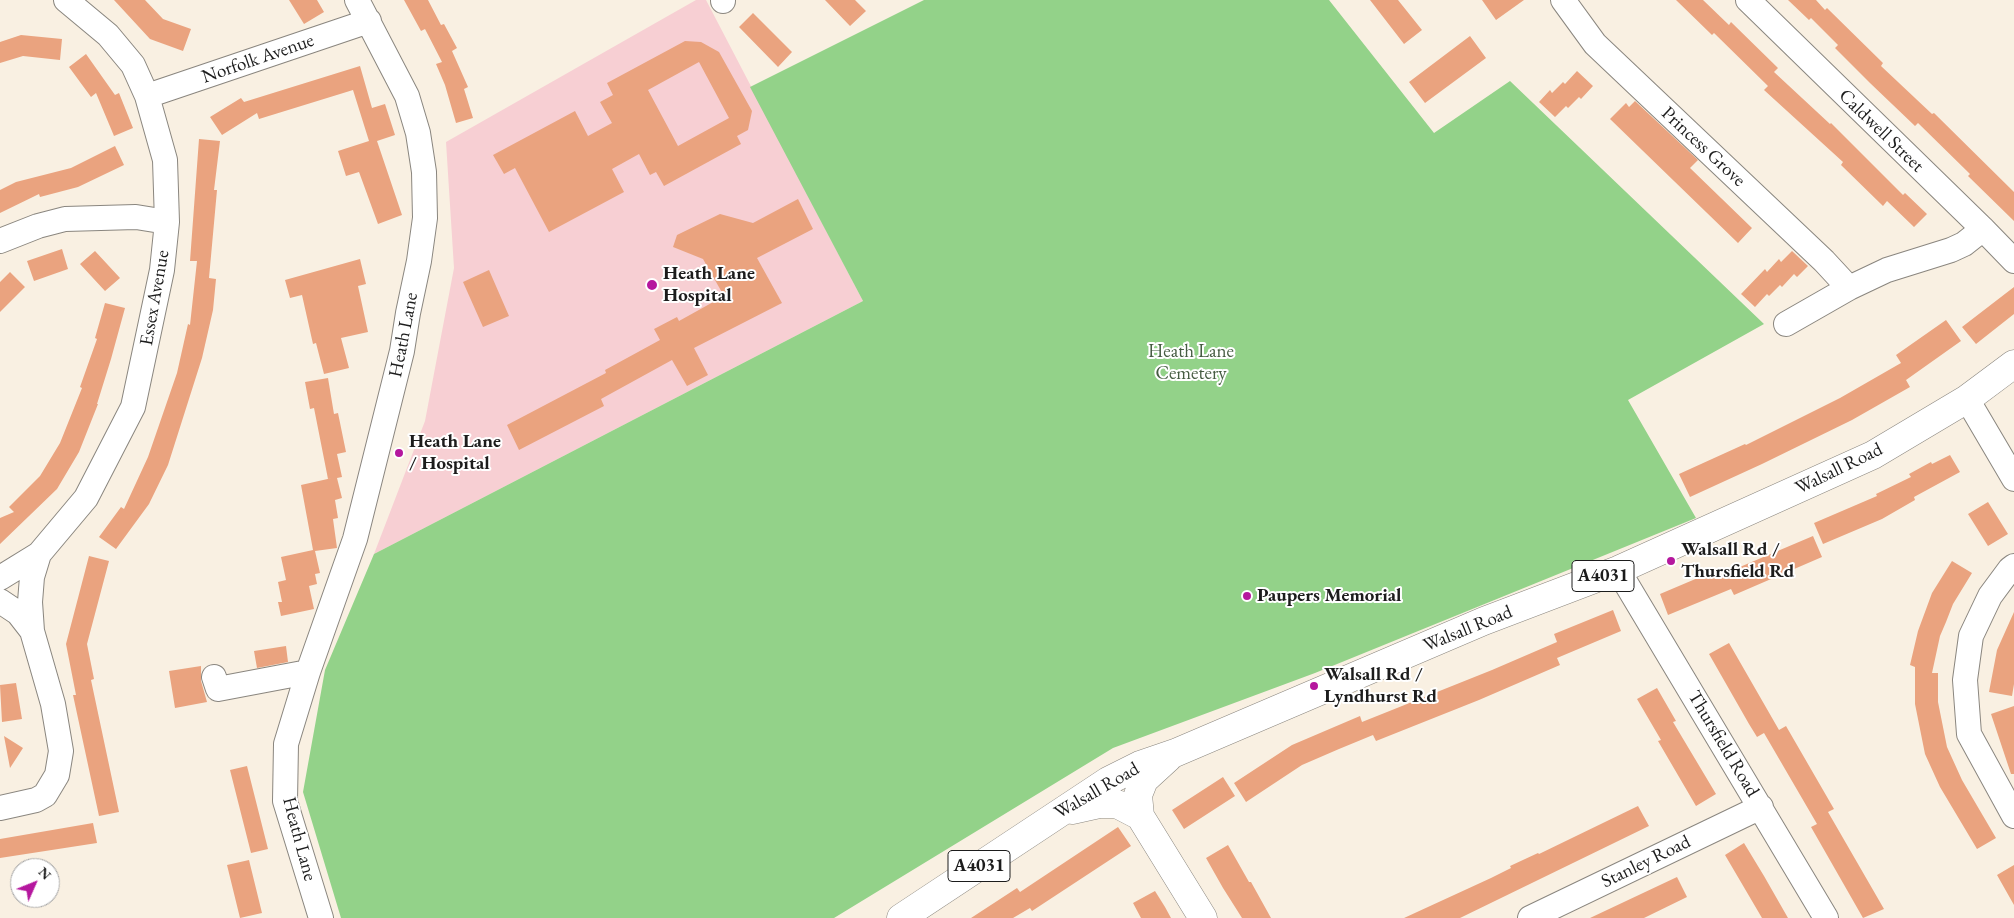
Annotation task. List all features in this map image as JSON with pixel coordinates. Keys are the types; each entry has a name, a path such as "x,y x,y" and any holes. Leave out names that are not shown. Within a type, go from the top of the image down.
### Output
{"main road":[{"name":"Walsall Road","path":"901,918 1058,814 1116,777 1140,765 1175,752 1484,621 1618,570 1873,455 1967,399 2014,364"},
{"name":"A4031","path":"1140,816 1138,795 1144,780 1175,752"},
{"name":"A4031","path":"1058,814 1099,804 1117,804 1140,816"},
{"path":"1140,816 1203,918"}],"street":[{"name":"Essex Avenue","path":"0,578 39,554 86,498 133,407 162,270 167,222 165,160 146,96 134,65 108,35 66,0"},
{"name":"Heath Lane","path":"321,918 285,801 286,744 308,672 355,539 402,351 419,262 425,218 424,172 418,133 407,96 357,0"},
{"name":"Princess Grove","path":"1563,0 1595,44 1824,261 1849,288"},
{"name":"Caldwell Street","path":"1748,0 2014,261"},
{"name":"Norfolk Avenue","path":"146,96 369,21"},
{"path":"0,241 38,226 65,219 136,217 167,222"},
{"path":"1786,324 1849,288 1888,270 1964,244 1983,229"},
{"path":"1967,399 2014,479"},
{"path":"0,808 36,800 45,795 57,775 61,750 53,704 32,632 30,602 32,577 39,554"},
{"path":"2013,813 1969,734 1965,680 1971,636 1990,596 2014,566"},
{"name":"Thursfield Road","path":"1618,570 1826,918"},
{"path":"0,601 18,613 32,632"},
{"path":"214,677 218,690 308,672"},
{"name":"Stanley Road","path":"1530,918 1761,807"}],"shaded area":[{"name":"Heath Lane Hospital","path":"696,0 706,0 863,301 374,554 425,421 454,268 446,142"}],"green space":[{"name":"Heath Lane Cemetery","path":"924,0 1329,0 1434,133 1510,81 1764,324 1628,400 1696,518 1315,673 1113,748 834,918 341,918 303,792 325,670 374,554 863,301 750,87"}],"building":[{"path":"114,0 145,0 163,19 191,29 183,51 150,39"},
{"path":"289,0 317,0 324,12 304,24"},
{"path":"404,0 428,0 441,25 444,24 457,48 452,51 468,87 464,89 473,118 456,123 445,85 436,64 442,62 425,29 421,31"},
{"path":"825,0 855,0 866,11 850,26"},
{"path":"1370,0 1398,0 1422,30 1404,44"},
{"path":"1482,0 1524,0 1496,20"},
{"path":"1676,0 1703,0 1729,25 1731,22 1778,68 1774,72 1831,123 1903,195 1905,193 1927,214 1914,227 1887,201 1883,206 1841,165 1843,162 1764,90 1768,86 1714,33 1712,35"},
{"path":"1788,0 1816,0 1825,10 1827,8 1883,63 1881,66 1932,114 1934,113 2014,192 2014,221 1918,123 1915,126 1835,48 1838,45 1811,18 1809,20"},
{"path":"753,13 792,52 778,67 739,27"},
{"path":"21,35 62,39 60,60 23,56 0,63 0,42"},
{"path":"1470,36 1486,58 1425,103 1409,82"},
{"path":"685,41 701,42 719,52 752,111 748,130 737,136 741,144 664,186 656,172 650,175 639,154 612,169 624,192 549,232 515,168 504,174 493,155 575,111 588,136 612,123 600,102 613,95 607,83","holes":["699,62 729,118 678,146 648,90"]},
{"path":"86,54 115,95 119,93 133,128 114,136 96,93 91,97 69,67"},
{"path":"360,66 372,108 385,104 395,135 377,141 402,215 378,224 359,172 346,176 338,151 369,141 353,90 259,119 257,113 222,135 210,117 241,98 244,102"},
{"path":"1577,71 1593,86 1581,99 1579,97 1568,108 1566,106 1555,117 1539,102 1550,90 1552,93 1563,82 1565,84"},
{"path":"1635,101 1698,160 1690,168 1752,228 1738,243 1610,119 1626,103 1629,107"},
{"path":"199,139 220,141 214,190 217,190 209,278 216,279 213,310 202,358 168,465 149,504 116,549 99,537 121,507 124,509 148,457 177,373 188,324 190,325 197,261 190,261"},
{"path":"115,146 124,165 78,187 40,197 39,194 0,213 0,190 16,182 71,168"},
{"path":"798,199 813,229 757,258 782,303 694,348 708,375 687,386 672,360 601,399 604,406 519,450 507,425 606,373 605,370 660,340 654,329 677,317 679,321 724,296 703,259 673,247 677,235 720,214 753,223"},
{"path":"62,249 68,269 34,281 27,261"},
{"path":"95,251 120,278 105,291 80,264"},
{"path":"1792,251 1808,266 1797,277 1794,274 1782,287 1780,285 1769,296 1767,294 1755,307 1741,294 1765,269 1767,272 1779,259 1781,262"},
{"path":"360,259 366,284 358,286 368,332 341,338 349,368 324,374 316,343 313,344 302,295 290,298 285,280"},
{"path":"489,270 509,316 483,327 463,282"},
{"path":"10,272 25,287 0,312 0,282"},
{"path":"2014,287 2014,314 1976,344 1962,327"},
{"path":"105,303 125,308 98,404 79,452 57,489 0,544 0,518 14,512 9,507 40,476 60,443 82,388 80,387 97,339 95,338"},
{"path":"1946,320 1961,341 1906,380 1910,387 1852,420 1690,497 1679,474 1746,445 1840,398 1901,363 1896,355"},
{"path":"328,378 334,414 338,413 346,452 337,454 342,477 337,478 342,498 335,500 338,518 333,519 337,548 315,551 320,573 315,574 317,584 309,586 314,609 281,616 278,602 282,602 278,582 286,580 281,557 313,550 301,485 328,479 314,408 310,409 305,382"},
{"path":"1950,455 1960,472 1914,497 1915,500 1882,519 1823,544 1814,523 1877,496 1876,494 1911,477 1909,474 1931,462 1932,464"},
{"path":"1988,502 2008,534 1988,546 1968,514"},
{"path":"1813,536 1822,557 1734,595 1731,589 1668,615 1660,594 1719,569 1721,575"},
{"path":"89,556 109,561 87,644 94,679 91,680 119,812 99,816 73,695 76,695 66,644"},
{"path":"1952,561 1972,573 1953,604 1940,636 1932,673 1938,673 1938,702 1947,747 1962,780 1996,838 1977,849 1940,787 1925,754 1915,704 1915,667 1910,665 1918,631 1932,593"},
{"path":"1613,610 1621,631 1557,658 1560,665 1376,741 1373,735 1302,765 1246,802 1234,783 1292,745 1360,716 1362,722 1492,670 1557,642 1554,634"},
{"path":"2014,612 2014,684 2012,696 1989,692 1997,650"},
{"path":"1729,643 1779,730 1786,726 1834,809 1828,812 1884,909 1863,918 1811,827 1817,824 1764,733 1757,737 1749,724 1709,654"},
{"path":"286,646 288,662 257,668 254,651"},
{"path":"201,666 201,681 207,702 175,708 169,671"},
{"path":"16,683 22,719 2,722 0,685"},
{"path":"1657,688 1676,721 1673,722 1716,794 1696,806 1658,741 1661,740 1637,699"},
{"path":"2014,706 2014,774 2011,774 1991,714"},
{"path":"4,736 23,748 10,768"},
{"path":"247,766 268,849 251,853 230,770"},
{"path":"1223,777 1235,796 1184,829 1172,810"},
{"path":"1638,806 1649,826 1460,918 1404,918 1491,878 1511,868 1510,866"},
{"path":"93,823 97,843 0,858 0,839"},
{"path":"1118,827 1131,846 1032,911 1030,908 1013,918 971,918 1017,888 1020,892"},
{"path":"1744,843 1788,918 1762,918 1725,855"},
{"path":"1228,845 1271,918 1242,918 1223,888 1206,858"},
{"path":"249,860 262,913 240,918 227,865"},
{"path":"2014,865 2014,905 1997,875"},
{"path":"1677,877 1687,897 1644,918 1590,918"},
{"path":"1155,891 1171,918 1141,918 1133,903"}],"place":[{"name":"Heath Lane Hospital","path":"652,285"},
{"name":"Heath Lane / Hospital","path":"399,453"},
{"name":"Walsall Rd / Thursfield Rd","path":"1671,561"},
{"name":"Paupers Memorial","path":"1247,596"},
{"name":"Walsall Rd / Lyndhurst Rd","path":"1314,686"}]}
